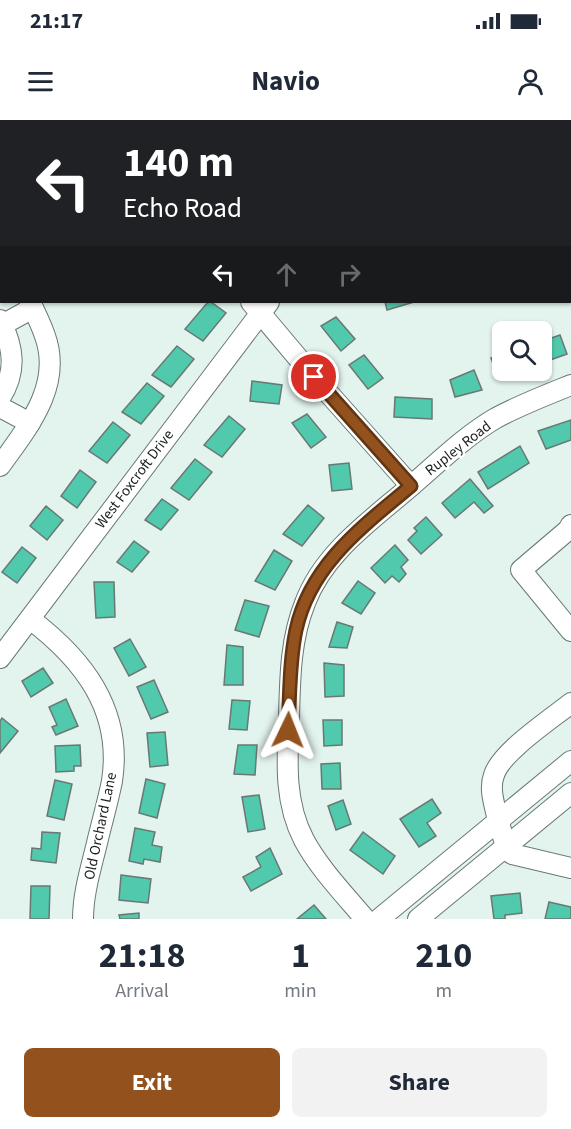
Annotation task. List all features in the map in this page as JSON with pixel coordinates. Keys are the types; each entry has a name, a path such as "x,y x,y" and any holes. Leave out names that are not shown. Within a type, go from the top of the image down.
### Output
{"street":[{"path":"0,398 12,373 13,360 8,338 1,322 32,305 46,337 50,356 50,375 44,396 30,423 0,466"},
{"path":"260,305 314,377 411,486"},
{"name":"West Foxcroft Drive","path":"0,658 260,305"},
{"name":"Rupley Road","path":"365,919 312,855 295,817 286,770 291,671 299,620 305,602 320,573 333,556 358,531 469,437 495,419 571,385"},
{"path":"0,407 30,423"},
{"path":"571,525 521,570 571,631"},
{"name":"Old Orchard Lane","path":"30,619 51,635 80,663 90,678 104,708 112,742 112,782 84,897 82,919"},
{"path":"571,703 507,755 500,763 492,785 493,802 498,821 506,846 512,854 571,868"},
{"path":"379,919 571,761"},
{"path":"418,919 571,793"}],"building":[{"path":"207,303 212,303 226,313 203,341 185,329"},
{"path":"385,303 411,303 387,310"},
{"path":"336,317 355,339 341,351 321,326"},
{"path":"560,335 567,354 552,359 552,338"},
{"path":"177,346 194,359 171,387 152,375"},
{"path":"364,355 383,378 368,389 349,365"},
{"path":"474,370 482,390 455,397 450,380"},
{"path":"252,381 282,385 279,404 250,401"},
{"path":"147,383 164,396 141,424 122,412"},
{"path":"395,397 432,399 432,419 394,417"},
{"path":"307,414 326,437 311,448 292,423"},
{"path":"229,416 245,429 222,457 204,445"},
{"path":"571,420 571,440 546,449 538,431"},
{"path":"113,422 130,435 107,463 89,451"},
{"path":"520,446 529,463 488,489 478,472"},
{"path":"195,459 212,472 189,500 171,488"},
{"path":"349,463 352,489 332,491 329,465"},
{"path":"80,470 96,482 77,508 61,496"},
{"path":"470,479 493,506 484,513 474,502 455,518 442,503"},
{"path":"162,499 178,510 161,530 145,520"},
{"path":"308,505 324,518 302,546 283,534"},
{"path":"46,506 63,520 47,540 30,526"},
{"path":"426,517 442,535 421,554 408,540 417,531 414,528"},
{"path":"134,541 149,552 132,572 117,562"},
{"path":"395,545 408,560 401,567 406,574 399,582 392,576 385,583 371,568"},
{"path":"22,547 36,558 17,583 2,572"},
{"path":"274,550 292,561 275,590 255,581"},
{"path":"358,581 375,593 361,614 342,603"},
{"path":"94,582 114,582 115,617 96,618"},
{"path":"245,600 269,606 259,637 235,630"},
{"path":"337,622 353,627 347,648 329,647"},
{"path":"130,639 146,667 129,676 114,648"},
{"path":"227,645 243,647 243,685 224,685"},
{"path":"324,663 344,665 344,696 325,697"},
{"path":"43,668 53,683 31,697 22,681"},
{"path":"154,680 168,712 151,719 137,687"},
{"path":"66,699 78,726 56,735 52,727 57,725 49,707"},
{"path":"232,700 250,701 247,730 229,729"},
{"path":"2,718 18,731 0,753 0,721"},
{"path":"323,720 342,720 342,745 324,746"},
{"path":"165,732 168,765 150,767 147,733"},
{"path":"80,745 81,766 74,766 74,771 56,772 55,746"},
{"path":"238,745 257,745 255,775 234,774"},
{"path":"340,763 341,789 322,789 321,764"},
{"path":"146,779 165,784 157,818 139,813"},
{"path":"55,780 72,784 64,820 47,816"},
{"path":"259,795 265,829 248,832 242,797"},
{"path":"432,799 441,813 427,823 436,836 419,847 400,819"},
{"path":"343,800 351,824 336,830 328,806"},
{"path":"135,828 155,832 152,845 162,847 160,862 144,859 143,864 129,861"},
{"path":"42,832 60,833 56,863 31,860 32,848 41,849"},
{"path":"363,832 395,856 383,874 350,850"},
{"path":"270,848 282,874 251,891 243,877 261,867 256,857"},
{"path":"121,875 151,879 148,903 119,900"},
{"path":"31,886 50,886 49,919 30,919"},
{"path":"520,893 522,913 505,915 505,919 494,919 491,896"},
{"path":"549,902 571,907 571,919 545,919"},
{"path":"314,905 326,919 297,919"},
{"path":"139,913 139,919 120,919 119,915"}],"route":[{"path":"288,730 296,630 314,583 333,556 367,523 411,486 314,377"}]}
